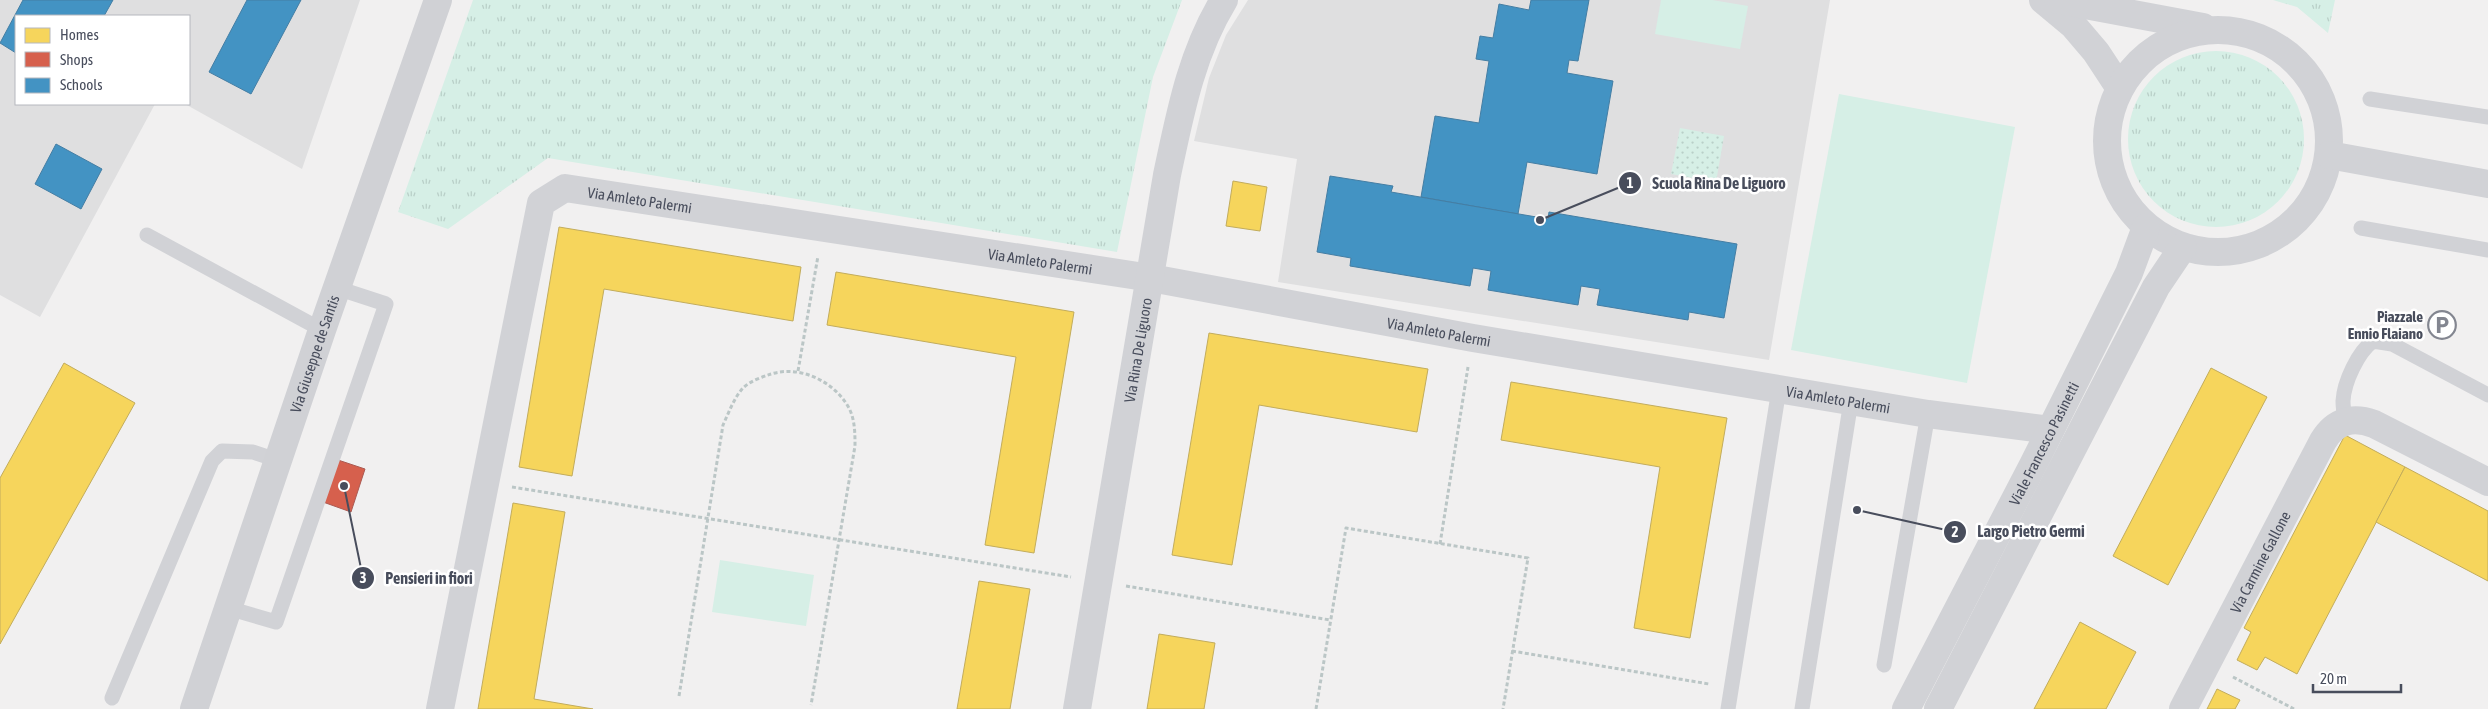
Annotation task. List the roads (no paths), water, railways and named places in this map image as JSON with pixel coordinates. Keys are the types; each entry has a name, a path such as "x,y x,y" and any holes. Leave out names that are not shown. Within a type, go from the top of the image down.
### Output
{"main road":[{"name":"Via Giuseppe de Santis","path":"194,709 277,460 438,0"}],"street":[{"name":"Via Rina De Liguoro","path":"1077,709 1167,175 1183,99 1194,62 1224,0"},
{"path":"2043,0 2073,25 2096,52 2119,87"},
{"path":"2058,0 2212,28 2244,31 2274,43 2300,64 2319,91 2328,122 2329,155 2320,186 2302,214 2278,235 2248,248 2215,252 2183,247 2168,241 2146,227 2130,210 2114,182 2107,150 2108,118 2119,87 2143,58 2175,37 2212,28"},
{"path":"2329,155 2488,184"},
{"name":"Via Amleto Palermi","path":"440,709 541,203 565,188 1151,278 1473,338 1779,390 1928,414 2050,430"},
{"name":"Viale Francesco Pasinetti","path":"1906,709 2050,430 2128,273 2146,227"},
{"name":"Viale Francesco Pasinetti","path":"1938,709 2156,286 2183,247"},
{"path":"2344,421 2355,419 2374,424 2488,482"},
{"name":"Via Carmine Gallone","path":"2183,709 2323,441 2336,426 2344,421"}],"lane":[{"path":"2370,99 2488,118"},
{"path":"2361,228 2488,250"},
{"path":"147,235 322,330"},
{"path":"228,608 276,622 386,304 337,288"},
{"path":"2344,421 2343,400 2346,384 2365,346 2373,341 2392,344 2488,395"},
{"path":"1728,709 1779,390"},
{"path":"1802,709 1851,401"},
{"path":"1884,665 1928,414"},
{"path":"112,698 212,461 222,451 253,452 277,460"}],"place":[{"name":"Scuola Rina De Liguoro","path":"1540,220"},
{"name":"Piazzale Ennio Flaiano","path":"2442,325"},
{"name":"Pensieri in fiori","path":"344,486"},
{"name":"Largo Pietro Germi","path":"1857,510"}]}
